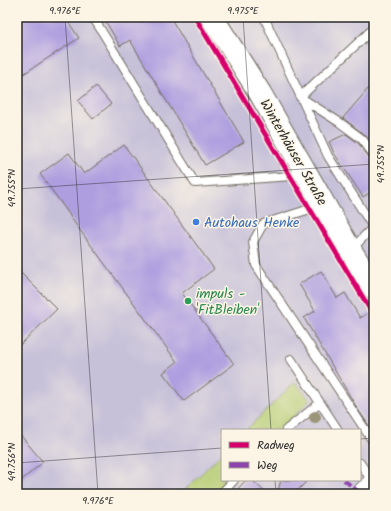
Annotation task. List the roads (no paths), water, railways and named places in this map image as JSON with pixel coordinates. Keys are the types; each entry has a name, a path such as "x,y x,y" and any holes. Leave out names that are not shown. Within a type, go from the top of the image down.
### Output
{"main road":[{"name":"Winterhäuser Straße","path":"212,17 260,93 322,202 374,288"}],"street":[{"path":"359,494 373,480"}],"lane":[{"path":"93,17 195,183 307,175"},
{"path":"264,17 328,156 374,226 351,251"},
{"path":"300,97 374,28"},
{"path":"300,97 362,139 374,155"},
{"path":"322,202 310,209 263,224 253,242 256,265 374,443"},
{"path":"291,358 337,429"},
{"path":"287,429 320,403"},
{"path":"361,464 373,480"},
{"path":"221,494 233,481"}],"place":[{"name":"Autohaus Henke","path":"196,222"},
{"name":"impuls - 'FitBleiben'","path":"188,301"}]}
